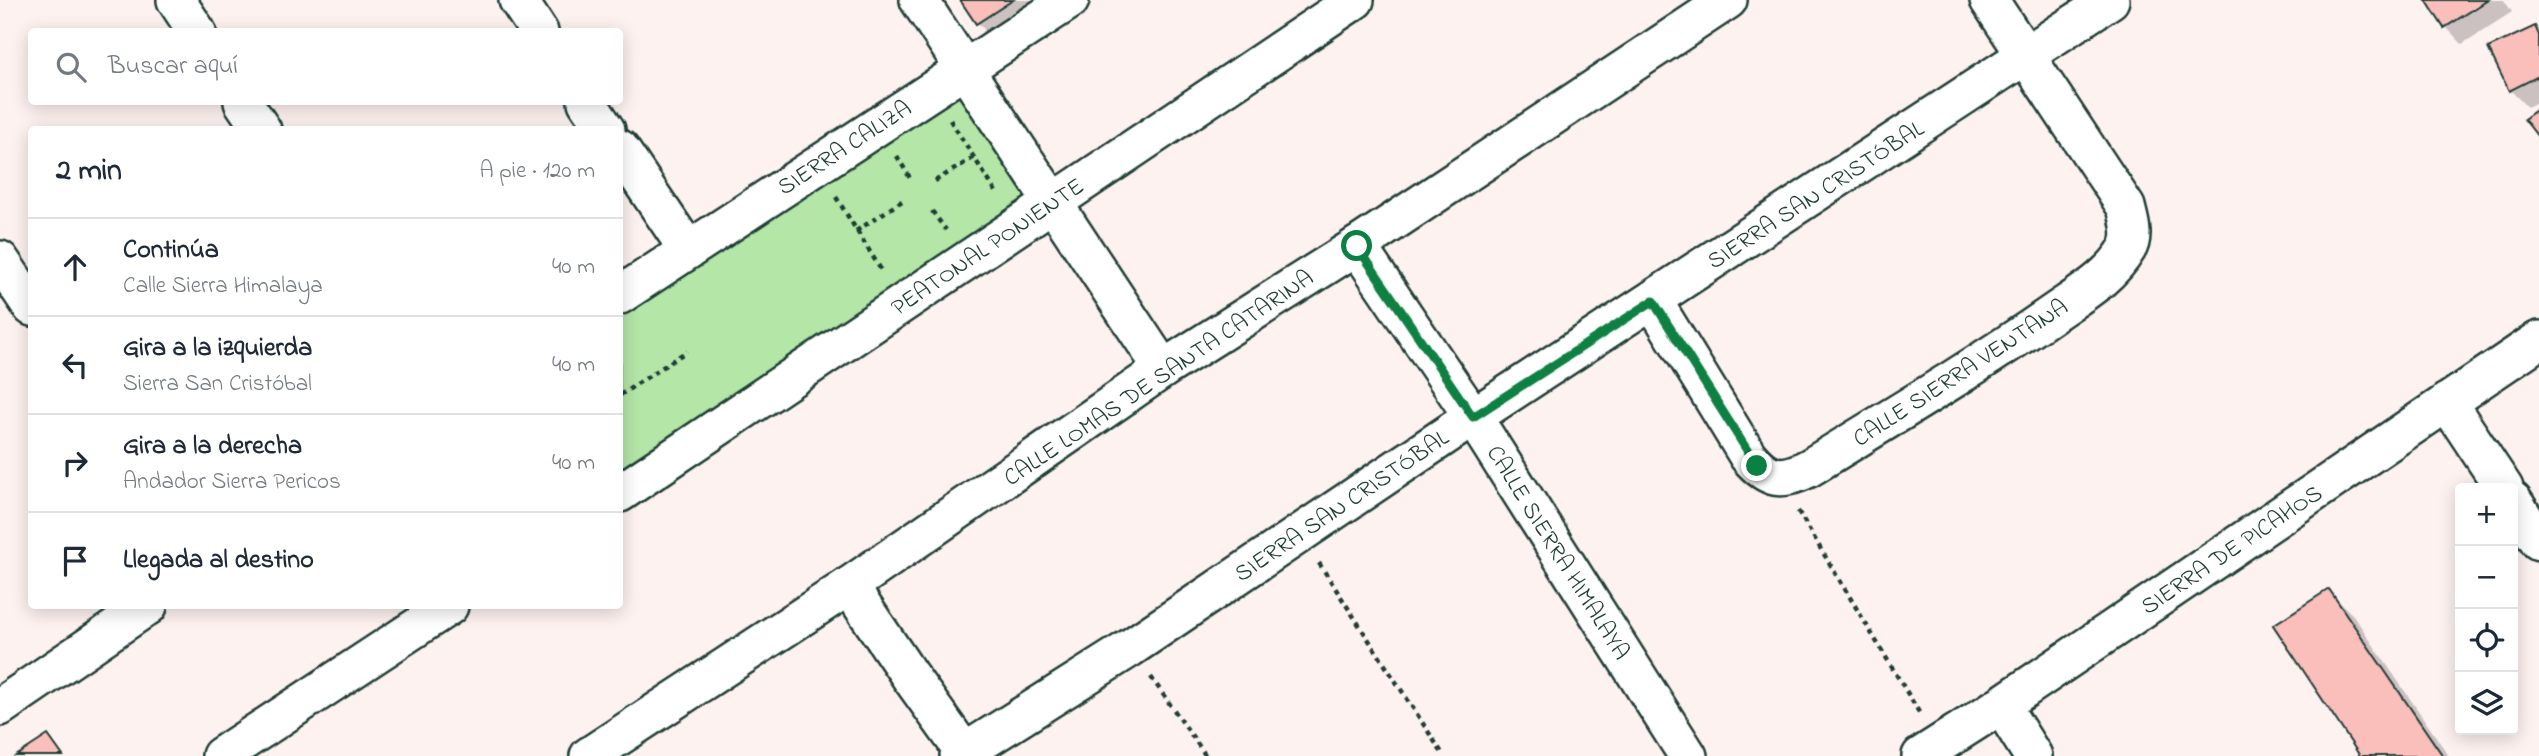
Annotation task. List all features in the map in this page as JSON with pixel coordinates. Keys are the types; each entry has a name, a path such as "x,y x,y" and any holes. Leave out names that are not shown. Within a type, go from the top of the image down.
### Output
{"street":[{"path":"176,0 194,28"},
{"path":"517,0 536,28"},
{"path":"919,0 1163,369"},
{"name":"SIERRA CALIZA","path":"623,293 1070,0"},
{"name":"PEATONAL PONIENTE","path":"623,491 1355,0"},
{"name":"CALLE LOMAS DE SANTA CATARINA","path":"589,756 849,586 1163,369 1357,246 1728,0"},
{"path":"1989,0 2025,55"},
{"name":"SIERRA SAN CRISTÓBAL","path":"963,755 1130,648 1473,417 2110,0"},
{"name":"CALLE SIERRA VENTANA","path":"1779,478 1793,477 1809,468 2010,344 2098,282 2116,265 2129,246 2131,230 2126,207 2025,55"},
{"path":"245,105 259,126"},
{"path":"589,105 603,126"},
{"path":"623,153 688,250"},
{"name":"CALLE SIERRA HIMALAYA","path":"1357,246 1473,417 1688,756"},
{"path":"0,260 28,301"},
{"path":"1653,301 1748,456 1757,466 1779,478"},
{"name":"SIERRA DE PICAHOS","path":"1930,750 2001,705 2539,340"},
{"path":"2447,402 2501,483"},
{"path":"2518,509 2539,541"},
{"path":"849,586 963,755"},
{"path":"0,707 144,609"},
{"path":"221,756 444,609"},
{"path":"2001,705 2033,756"}],"path":[{"path":"932,90 1005,205"},
{"path":"935,181 973,158"},
{"path":"817,165 889,283"},
{"path":"856,231 902,201"},
{"path":"932,211 953,240"},
{"path":"623,394 687,351"},
{"path":"1779,478 1930,750"},
{"path":"1299,533 1444,756"},
{"path":"1130,648 1206,756"}],"green space":[{"path":"969,57 1062,199 623,489 623,286"}],"building":[{"path":"960,0 1013,0 976,24"},
{"path":"2426,0 2488,0 2444,28"},
{"path":"2535,26 2539,35 2539,76 2509,91 2488,48"},
{"path":"2539,108 2539,138 2524,119"},
{"path":"2329,589 2443,756 2360,756 2273,625"},
{"path":"48,735 63,756 16,756"}],"route":[{"path":"1357,246 1473,417 1653,301 1748,456 1757,466"}]}
